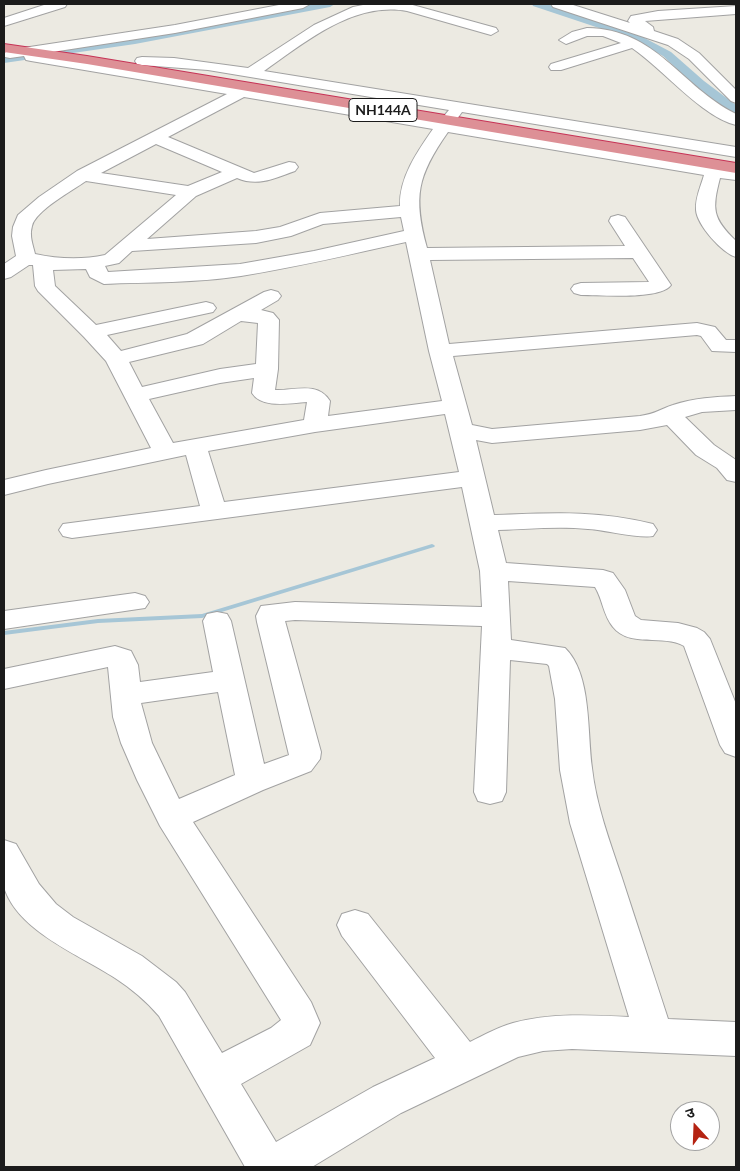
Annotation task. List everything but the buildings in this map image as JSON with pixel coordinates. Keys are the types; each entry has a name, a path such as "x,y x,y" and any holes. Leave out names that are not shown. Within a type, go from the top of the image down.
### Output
{"highway":[{"name":"NH144A","path":"28,52 78,51 142,61 448,120"},
{"name":"NH144A","path":"28,52 448,120 736,159"},
{"path":"714,169 736,168"}],"street":[{"path":"4,22 60,4"},
{"path":"28,52 175,29 303,4"},
{"path":"558,4 673,42 694,56 736,98"},
{"path":"251,73 336,19 374,5 395,5 491,31"},
{"path":"660,37 638,24 635,21 636,19 658,15 736,10"},
{"path":"566,40 581,34 603,32 633,44 665,66 706,103 736,120"},
{"path":"4,36 28,52 241,93 448,120 714,169 736,175"},
{"path":"556,67 633,44"},
{"path":"142,61 188,63 736,152"},
{"path":"165,451 116,359 92,332 48,291 35,260 21,236 25,219 44,201 83,175 241,93"},
{"path":"448,120 434,138 412,184 409,192 409,211 440,351 474,478 494,571 496,632 490,792"},
{"path":"154,137 251,178 259,178 289,167"},
{"path":"714,169 704,204 705,214 736,251"},
{"path":"4,273 35,260 94,263 112,259 190,192 237,172"},
{"path":"83,175 190,192"},
{"path":"127,246 256,237 284,232 311,222 331,218 409,211"},
{"path":"581,289 658,287 661,285 618,221"},
{"path":"94,263 100,276 110,278 216,273 416,244 639,252"},
{"path":"116,359 195,339 272,296"},
{"path":"92,332 206,308"},
{"path":"238,315 268,318 267,369 263,393 265,396 312,395 317,397 319,401 315,425"},
{"path":"440,351 697,329 708,331 720,346 736,346"},
{"path":"136,395 220,376 267,369"},
{"path":"462,431 492,436 646,422 671,416 680,410 702,404 736,403"},
{"path":"4,488 165,451 315,425 455,406"},
{"path":"671,416 705,450 726,463 736,475"},
{"path":"195,446 214,511"},
{"path":"72,530 474,478"},
{"path":"486,531 600,521 625,524 644,530"},
{"path":"494,571 602,578 612,590 619,617 624,623 642,630 690,635 697,640 736,745"},
{"path":"4,620 135,602"},
{"path":"172,817 252,781 300,763 304,759 305,752 271,622 270,616 272,613 282,610 496,632 554,655 565,668 580,794 587,823 654,1035"},
{"path":"216,621 252,781"},
{"path":"4,679 115,656 121,658 127,714 136,744 172,817 302,1023 296,1033 285,1040 214,1078"},
{"path":"126,695 230,680"},
{"path":"4,854 30,900 44,916 159,988 172,1004 268,1167"},
{"path":"354,925 463,1063"},
{"path":"273,1167 387,1100 512,1041 543,1034 572,1032 736,1039"}],"waterway":[{"path":"4,60 135,41 330,4"},
{"path":"537,4 633,36 667,54 700,84 736,111"},
{"path":"4,633 98,621 202,616 432,546"}]}
